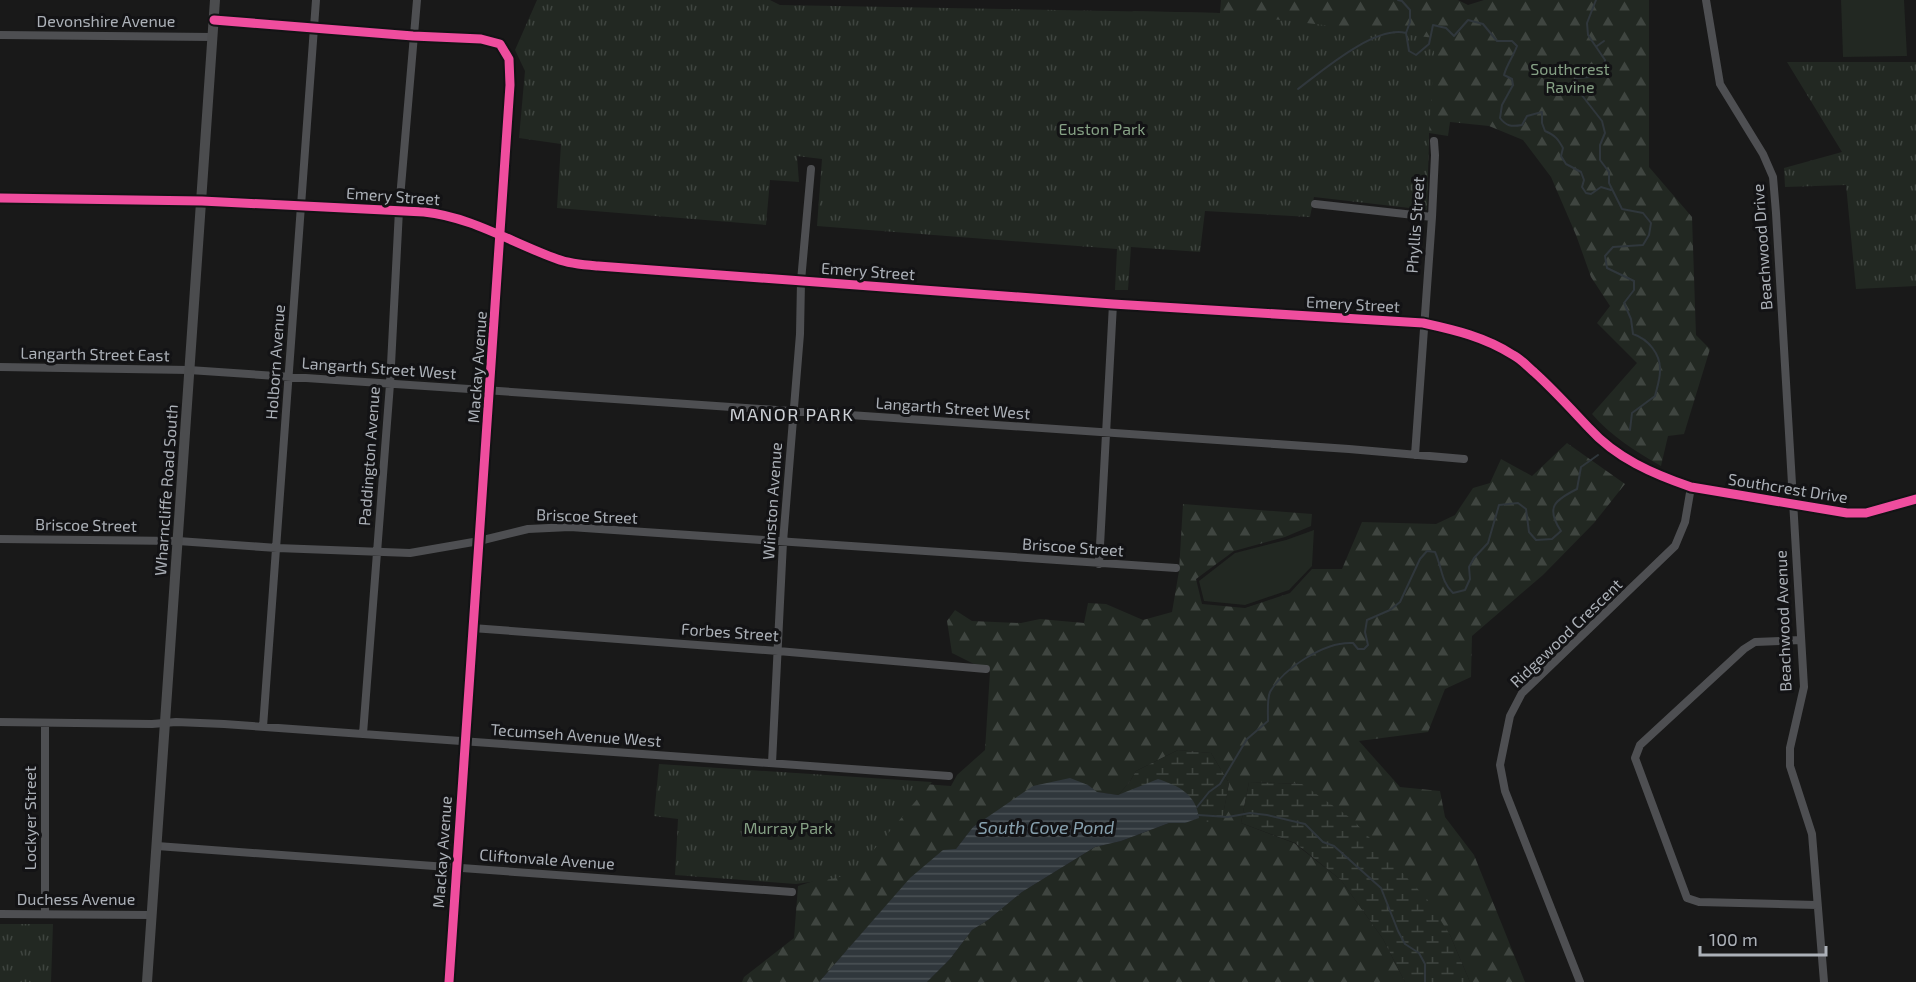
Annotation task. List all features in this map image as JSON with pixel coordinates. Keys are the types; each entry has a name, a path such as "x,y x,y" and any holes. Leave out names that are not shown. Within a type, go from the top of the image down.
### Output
{"main road":[{"name":"Wharncliffe Road South","path":"147,982 215,0"}],"street":[{"name":"Holborn Avenue","path":"263,727 316,0"},
{"name":"Paddington Avenue","path":"363,734 390,384 399,210 417,0"},
{"name":"Beachwood Drive","path":"1706,0 1720,84 1763,154 1773,177 1794,506"},
{"name":"Mackay Avenue","path":"214,21 481,39 500,44 509,59 510,86 491,391 472,628 449,982"},
{"name":"Devonshire Avenue","path":"0,35 213,37"},
{"name":"Phyllis Street","path":"1415,455 1432,217 1434,141"},
{"name":"Winston Avenue","path":"772,763 783,542 811,169"},
{"name":"Emery Street","path":"0,198 202,201 399,210 444,214 559,260 580,264 1113,304 1423,323 1468,334 1515,356 1560,396 1590,430 1623,458 1691,487"},
{"path":"1315,204 1432,217"},
{"path":"1099,564 1108,433 1113,304"},
{"name":"Langarth Street East","path":"0,367 189,370"},
{"name":"Langarth Street West","path":"189,370 1464,459"},
{"name":"Southcrest Drive","path":"1691,487 1794,506 1847,513 1866,513 1916,499"},
{"name":"Ridgewood Crescent","path":"1580,982 1505,791 1500,765 1510,716 1522,693 1675,546 1685,522 1691,487"},
{"name":"Beachwood Avenue","path":"1794,506 1804,687 1790,748 1790,766 1812,834 1824,982"},
{"name":"Briscoe Street","path":"0,539 178,541 277,548 410,553 479,541 528,529 570,527 1176,568"},
{"name":"Forbes Street","path":"472,628 986,669"},
{"path":"1801,640 1755,642 1744,649 1640,745 1635,758 1687,898 1699,902 1817,905"},
{"name":"Tecumseh Avenue West","path":"0,722 165,723 263,727 949,776"},
{"name":"Lockyer Street","path":"45,723 45,914"},
{"name":"Cliftonvale Avenue","path":"156,846 792,892"},
{"name":"Duchess Avenue","path":"0,914 152,915"}],"green space":[{"name":"Euston Park","path":"537,0 770,0 780,5 1220,13 1435,38 1427,210 1314,197 1310,217 1205,211 1200,252 1131,247 1128,290 1115,290 1117,249 817,226 822,159 797,156 799,182 770,180 766,225 557,208 561,144 519,138 525,71 515,50"},
{"name":"Southcrest Ravine","path":"1221,0 1458,0 1468,5 1484,0 1649,0 1649,167 1692,217 1696,335 1710,349 1684,434 1668,436 1661,466 1624,443 1592,414 1637,363 1597,323 1610,306 1591,277 1551,177 1523,140 1489,126 1450,122 1448,136 1429,133 1427,210 1132,11 1220,13"},
{"path":"1841,0 1904,0 1907,56 1843,57"},
{"path":"1787,62 1916,62 1916,286 1856,289 1846,185 1785,187 1784,168 1842,152"},
{"path":"1567,443 1625,484 1594,523 1543,575 1472,636 1471,677 1445,689 1428,732 1359,741 1400,787 1440,791 1445,817 1474,855 1525,982 1470,982 1450,935 1302,784 1249,782 1241,823 1294,843 1341,880 1383,939 1405,982 927,982 950,959 972,930 1022,892 1095,847 1121,841 1169,823 1222,820 1229,783 1211,753 1178,750 1136,771 1118,795 1096,792 1088,785 973,827 956,849 863,932 819,982 742,982 744,977 794,938 798,886 823,878 910,783 951,786 957,775 985,750 990,672 952,653 947,621 955,610 972,621 1021,623 1040,619 1084,623 1088,603 1106,604 1143,620 1172,612 1179,571 1183,504 1312,514 1311,526 1285,537 1234,551 1196,579 1202,604 1245,608 1290,593 1312,569 1342,569 1362,522 1436,524 1455,515 1473,488 1490,483 1501,459 1532,476"},
{"path":"1314,530 1312,566 1289,590 1245,605 1204,601 1199,581 1235,553"},
{"path":"1178,750 1211,753 1229,783 1222,821 1185,823 1198,818 1118,795 1136,771"},
{"name":"Murray Park","path":"659,764 932,782 854,873 796,884 675,875 678,819 654,816"},
{"path":"1249,782 1302,784 1352,819 1427,899 1450,935 1470,982 1405,982 1383,939 1341,880 1295,843 1241,823"},
{"path":"0,924 53,924 51,982 0,982"}],"water":[{"name":"South Cove Pond","path":"1070,778 1088,785 1097,792 1118,795 1158,779 1185,792 1194,803 1199,818 1185,823 1169,823 1121,841 1095,847 1022,892 972,930 950,959 927,982 819,982 910,878 943,850 956,849 973,827 1033,786"}],"waterway":[{"path":"1398,0 1410,10 1410,22 1406,33 1409,51 1416,55 1429,44 1433,25 1446,28 1454,36 1468,20 1483,24 1497,41 1512,41 1517,46 1504,75 1512,79 1513,85 1502,105 1500,118 1504,123 1518,126 1522,125 1527,116 1542,112 1545,131 1554,136 1563,148 1561,156 1566,164 1581,172 1584,180 1582,187 1586,193 1591,194 1601,187 1611,190"},
{"path":"1596,0 1587,23 1588,35 1605,60 1604,73 1576,78 1577,89 1602,121 1605,133 1600,145 1600,160 1609,172 1609,183 1622,209 1643,213 1651,223 1649,235 1643,245 1613,247 1605,256 1607,268 1634,281 1634,290 1624,303 1631,319 1633,334 1639,336 1652,348 1660,365 1660,377 1655,396 1632,413 1630,430"},
{"path":"1298,89 1349,51 1365,42 1393,32 1406,33"},
{"path":"1597,46 1604,41"},
{"path":"1197,807 1209,792 1220,784 1247,739 1268,721 1270,692 1295,665 1330,646 1353,643 1358,649 1364,649 1368,645 1365,632 1367,620 1390,610 1400,602 1420,559 1427,551 1435,552 1449,589 1453,593 1465,590 1470,579 1469,567 1488,543 1499,505 1518,503 1526,509 1529,532 1536,540 1552,539 1561,531 1554,516 1555,505 1577,489 1581,467 1598,455"},
{"path":"1198,815 1228,817 1250,813 1305,824 1323,842 1334,846 1381,888 1405,944 1419,953 1425,964 1425,982"}],"cycle path":[{"path":"214,20 413,36 481,39 500,44 509,59 510,85 449,982"},
{"path":"0,198 202,201 424,212 459,219 540,253 583,265 1113,304 1423,323 1481,339 1516,357 1611,448 1649,471 1691,487 1847,513 1866,513 1916,499"}],"district":[{"name":"MANOR PARK","path":"792,415"}]}
